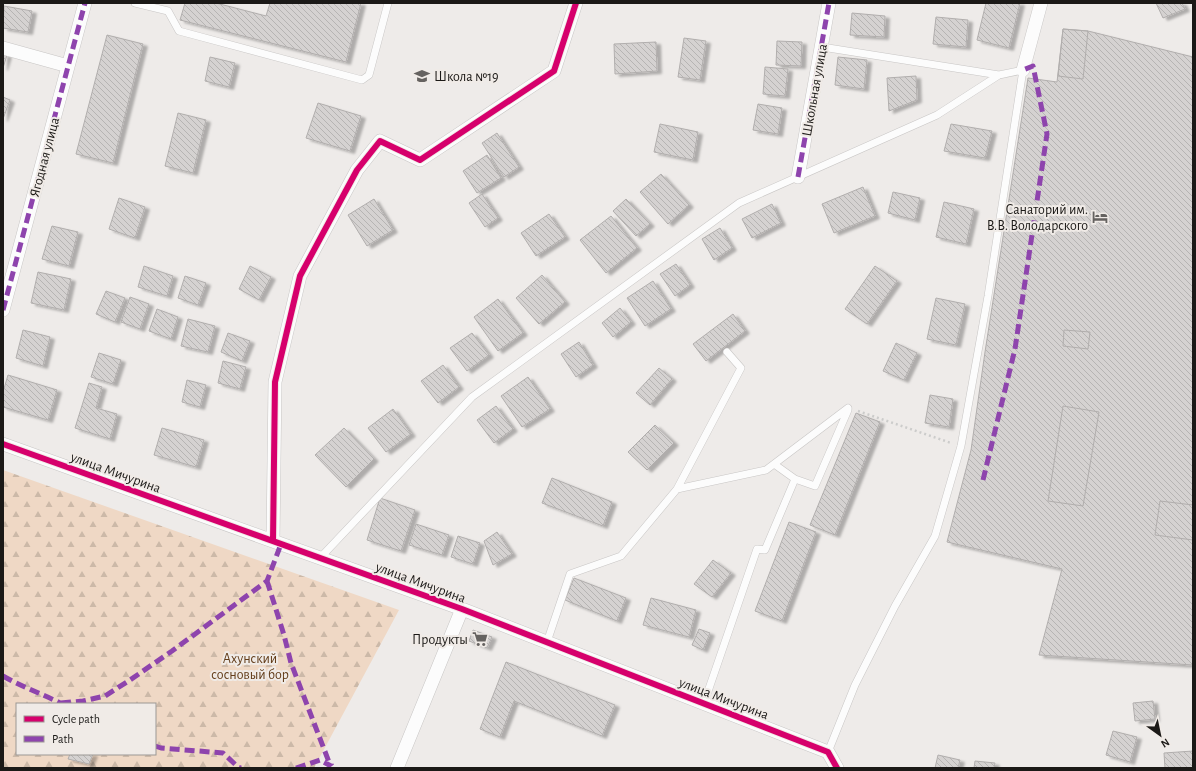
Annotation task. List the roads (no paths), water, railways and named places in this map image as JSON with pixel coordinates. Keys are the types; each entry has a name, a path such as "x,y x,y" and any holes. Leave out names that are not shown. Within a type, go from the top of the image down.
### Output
{"street":[{"name":"Ягодная улица","path":"3,310 85,3"},
{"path":"273,542 275,382 300,276 357,170 380,142 420,160 554,71 576,3"},
{"name":"Школьная улица","path":"798,177 829,3"},
{"path":"1023,70 1041,3"},
{"path":"3,48 68,66"},
{"name":"улица Мичурина","path":"3,444 462,609 828,752"},
{"path":"397,768 462,609"},
{"path":"828,752 837,768"}],"lane":[{"path":"135,3 147,4 168,11 178,31 362,80 370,75 388,3"},
{"path":"822,47 999,75 1023,70 988,296 961,446 935,536 895,606 855,685 828,752"},
{"path":"320,558 472,397 739,203 937,115 999,75"},
{"path":"547,642 570,574 621,556 677,489 741,368 728,352"},
{"path":"677,489 766,470 848,408 815,486 795,479 774,464"},
{"path":"704,703 757,549 765,550 795,479"}],"place":[{"name":"Школа №19","path":"422,76"},
{"name":"Санаторий им. В.В. Володарского","path":"1100,217"},
{"name":"Продукты","path":"480,639"}],"park label":[{"name":"Ахунский сосновый бор","path":"250,666"}]}
